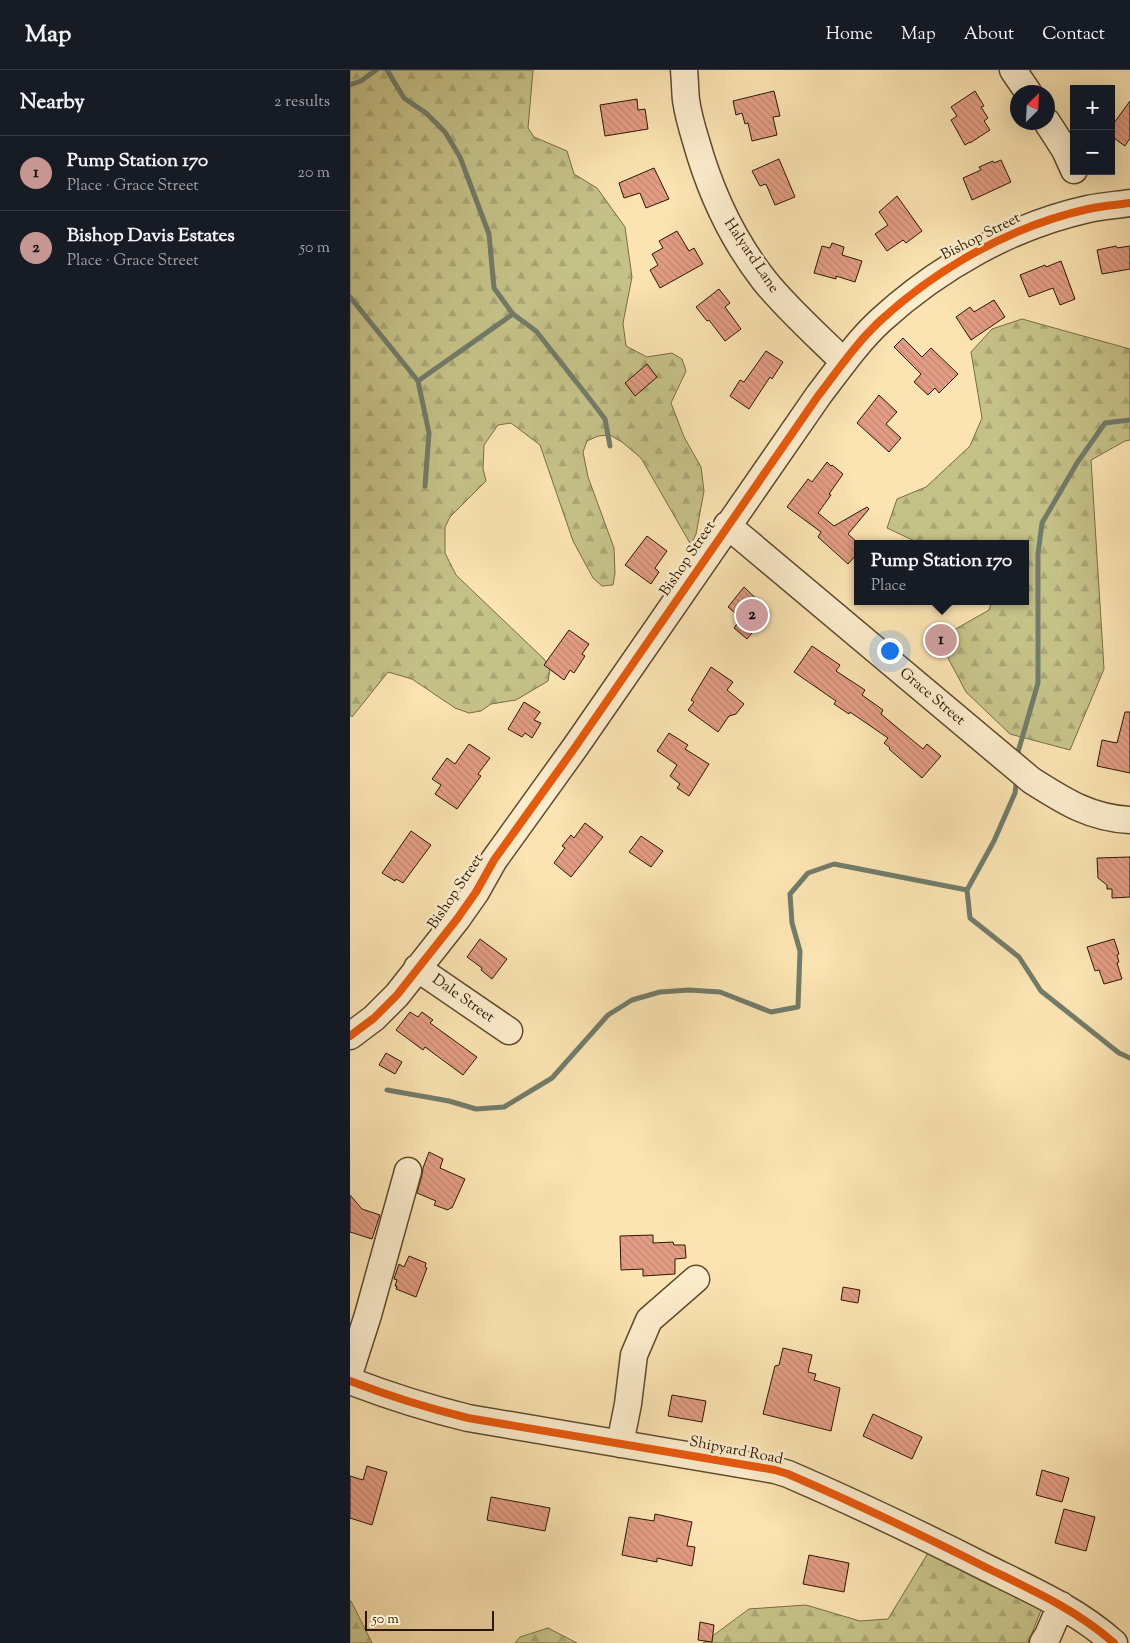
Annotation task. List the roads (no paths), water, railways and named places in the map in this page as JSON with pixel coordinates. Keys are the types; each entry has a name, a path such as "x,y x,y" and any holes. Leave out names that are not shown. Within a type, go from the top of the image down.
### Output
{"street":[{"name":"Halyard Lane","path":"684,70 689,117 711,187 731,231 764,280 791,311 844,362"},
{"path":"1013,70 1023,85"},
{"path":"1053,130 1070,161"},
{"path":"1076,175 1088,209"},
{"name":"Bishop Street","path":"350,1036 380,1012 397,995 457,919 476,892 494,860 812,404 844,362 880,321 947,269 1009,236 1051,220 1088,209 1130,203"},
{"name":"Grace Street","path":"727,525 1031,780 1065,801 1096,815 1130,820"},
{"name":"Dale Street","path":"417,968 509,1031"},
{"path":"350,1371 408,1171"},
{"path":"620,1444 628,1404 634,1355 649,1320 696,1279"},
{"name":"Shipyard Road","path":"350,1381 425,1408 519,1427 775,1470 788,1474 966,1557 1061,1605 1099,1629 1114,1643"},
{"path":"1043,1643 1061,1605"}],"waterway":[{"path":"350,85 361,81 376,70"},
{"path":"387,70 404,98 426,113 445,132 460,157 489,234 494,288 513,314 536,331 605,419 610,446"},
{"path":"350,297 418,381 429,433 425,486"},
{"path":"418,381 513,314"},
{"path":"1018,752 1038,683 1038,554 1042,523 1077,463 1105,423 1130,420"},
{"path":"1016,785 1015,793 994,841 967,890 970,918 1019,957 1041,991 1119,1053 1130,1058"},
{"path":"387,1090 449,1101 476,1109 504,1107 552,1078 608,1015 632,1000 660,992 689,990 720,992 771,1012 798,1007 800,951 792,923 790,894 808,873 834,864 967,890"}],"place":[{"name":"Bishop Davis Estates","path":"752,615"},
{"name":"Pump Station 170","path":"941,640"}]}
